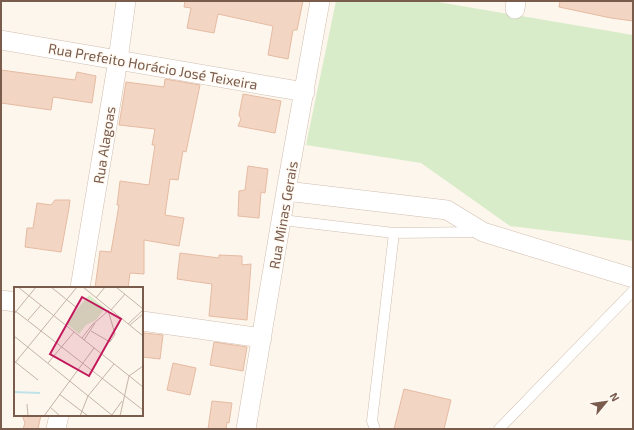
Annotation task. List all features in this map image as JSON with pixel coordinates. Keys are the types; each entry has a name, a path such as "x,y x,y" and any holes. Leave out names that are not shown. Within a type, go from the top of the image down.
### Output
{"street":[{"name":"Rua Alagoas","path":"80,287 118,60 126,1"},
{"name":"Rua Minas Gerais","path":"246,429 320,1"},
{"name":"Rua Prefeito Horácio José Teixeira","path":"1,40 305,92"},
{"path":"286,191 447,210 483,232 633,278"},
{"path":"1,300 14,302"},
{"path":"143,321 262,338"},
{"path":"56,429 59,416"}],"lane":[{"path":"282,220 394,233 483,232"},
{"path":"375,429 372,421 394,233"},
{"path":"499,429 633,291"}],"green space":[{"path":"336,1 432,1 633,35 633,241 510,226 421,163 306,145"}],"building":[{"path":"185,1 303,1 297,30 293,30 288,59 268,55 273,26 218,14 214,33 187,28 191,8 184,7"},
{"path":"560,1 633,1 633,21 559,7"},
{"path":"1,70 75,80 77,72 96,76 92,103 53,97 51,110 1,103"},
{"path":"165,79 200,85 186,152 183,151 178,180 170,179 165,215 184,218 179,246 144,240 144,274 130,273 128,287 95,287 100,251 111,252 119,205 117,205 120,181 149,185 155,145 152,145 155,129 119,125 126,82 164,87"},
{"path":"243,94 281,101 275,133 238,126 241,119 239,115"},
{"path":"248,166 268,169 265,193 261,192 259,218 238,216 239,191 245,190"},
{"path":"55,200 70,200 61,252 25,247 27,228 33,228 37,203 51,205"},
{"path":"180,253 219,258 219,255 242,256 242,265 251,264 247,320 209,316 212,284 177,279"},
{"path":"144,333 163,335 160,359 143,357"},
{"path":"214,342 247,347 243,371 210,365"},
{"path":"173,363 196,368 190,395 167,390"},
{"path":"404,389 451,400 444,429 394,429"},
{"path":"212,401 232,403 229,423 227,422 226,429 208,429"},
{"path":"22,416 41,416 38,429 23,429 25,423"}]}
